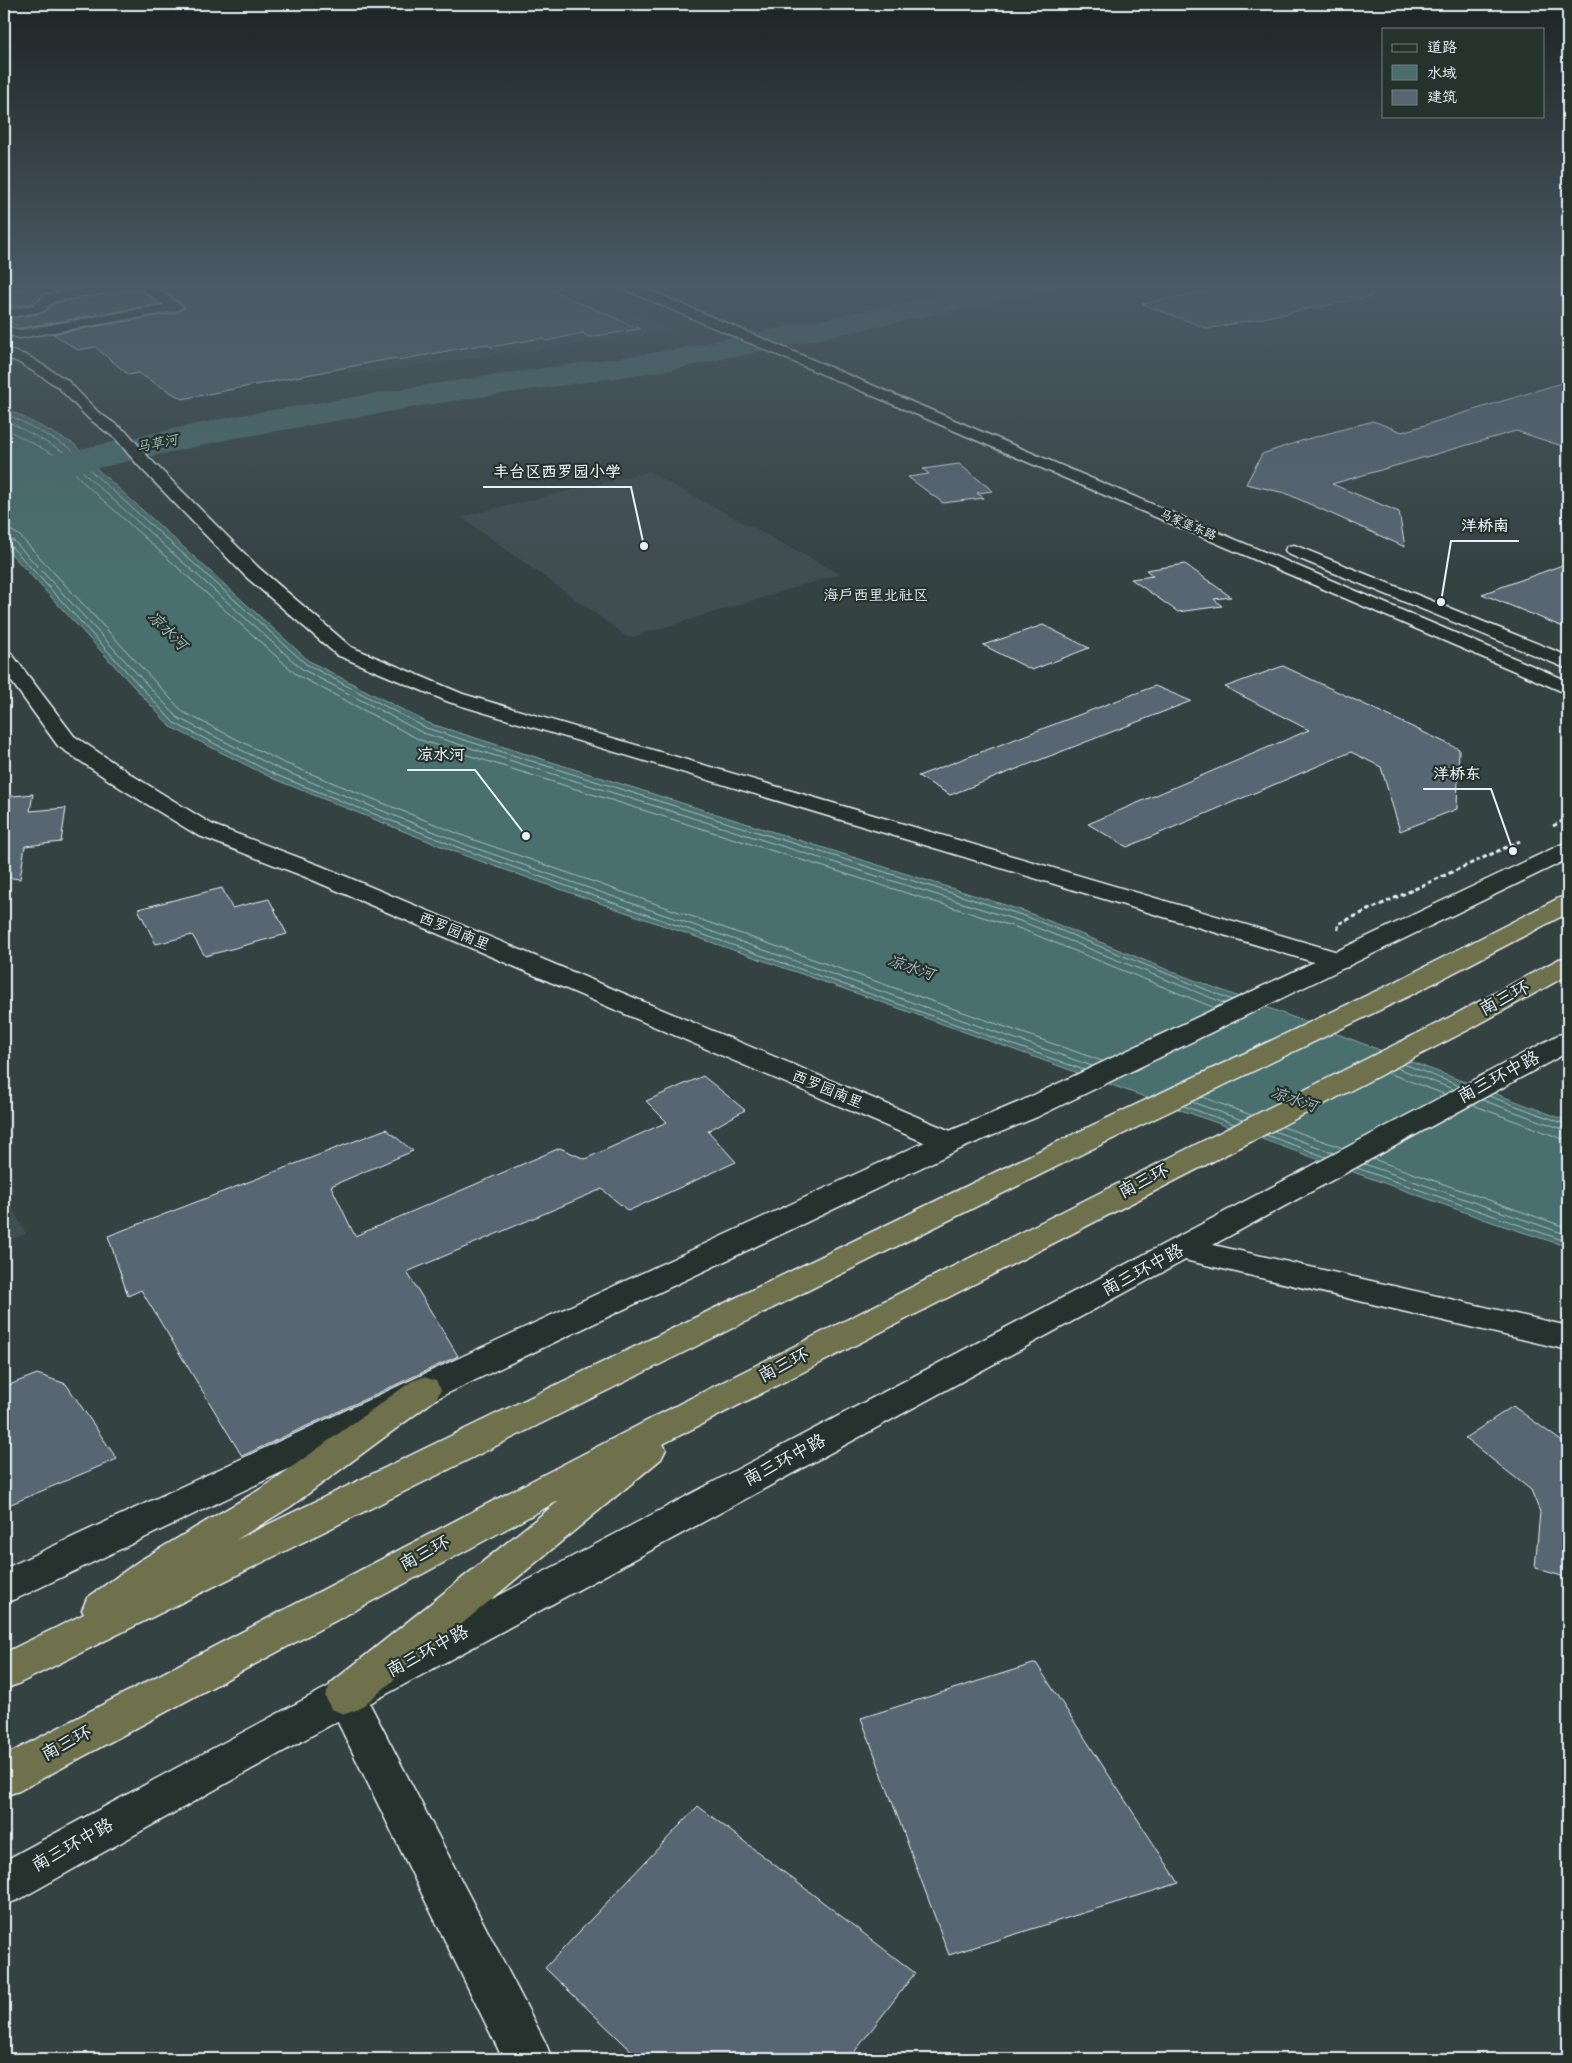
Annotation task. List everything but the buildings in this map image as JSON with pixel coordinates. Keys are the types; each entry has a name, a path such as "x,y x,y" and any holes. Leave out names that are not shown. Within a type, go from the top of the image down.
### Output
{"highway":[{"path":"4,1672 1086,1140 1402,989 1568,903"},
{"name":"南三环","path":"4,1777 695,1411 1460,1023 1568,965"},
{"path":"45,1651 152,1572 277,1497 424,1390"},
{"path":"345,1696 695,1411"}],"street":[{"path":"56,379 62,383 93,415 122,436 143,461 252,572 344,651 456,698 1339,961"},
{"name":"马家堡东路","path":"850,379 1568,688"},
{"path":"878,379 1133,484"},
{"path":"1279,544 1568,663"},
{"name":"西罗园南里","path":"4,657 66,741 204,830 312,871 950,1142"},
{"path":"4,1587 950,1142 1027,1110 1568,850"},
{"name":"南三环中路","path":"4,1884 345,1696 1556,1048"},
{"path":"1183,1249 1568,1338"},
{"path":"345,1696 528,2059"}],"shaded area":[{"path":"648,472 840,574 629,638 461,517"},
{"path":"4,1191 26,1234 4,1242"}],"water":[{"path":"4,407 74,444 97,469 309,661 428,723 1027,912 1173,972 1568,1121 1568,1247 1492,1222 887,1004 463,855 274,779 171,727 4,546"}],"waterway":[{"name":"马草河","path":"11,475 230,428 439,393 536,379"}],"place":[{"name":"丰台区西罗园小学","path":"644,546"},
{"name":"洋桥南","path":"1441,602"},
{"name":"凉水河","path":"526,836"},
{"name":"洋桥东","path":"1513,851"}],"district":[{"name":"海户西里北社区","path":"876,596"}]}
